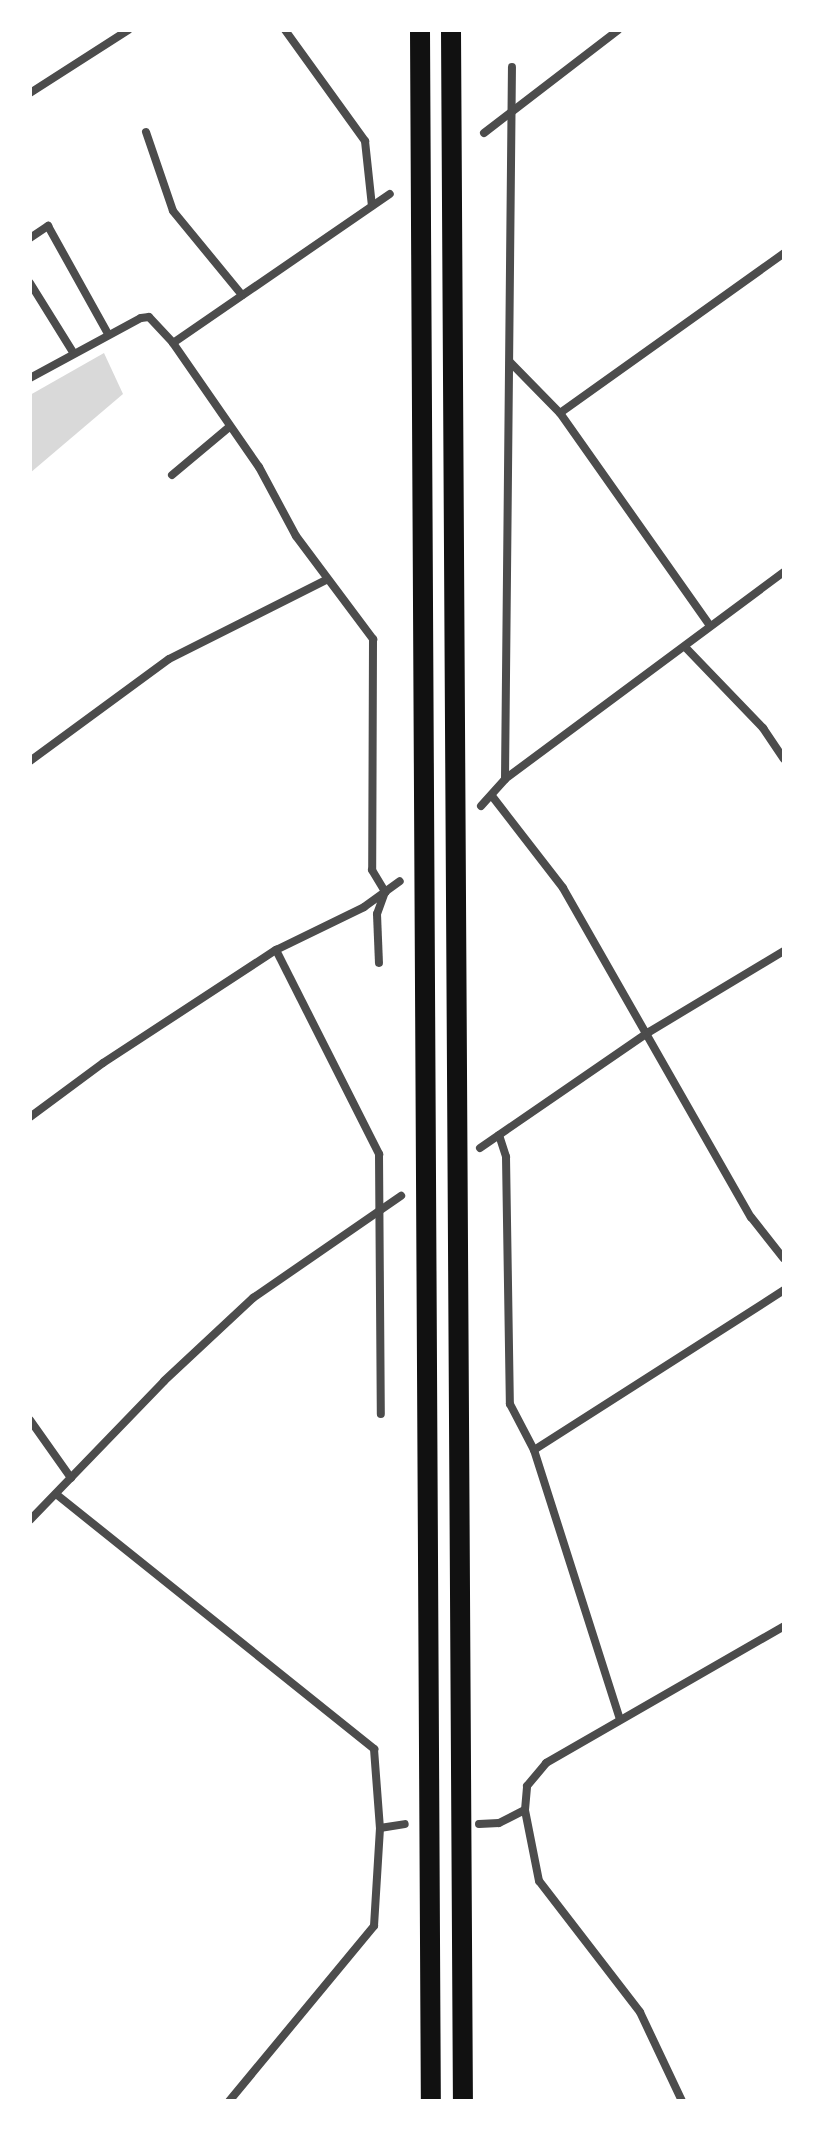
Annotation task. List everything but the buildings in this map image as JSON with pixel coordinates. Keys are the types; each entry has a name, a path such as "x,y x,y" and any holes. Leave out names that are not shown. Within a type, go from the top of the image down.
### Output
{"highway":[{"path":"420,30 431,2101"},
{"path":"451,30 463,2101"}],"street":[{"path":"30,93 128,30"},
{"path":"285,30 365,141 372,206"},
{"path":"484,133 618,30"},
{"path":"505,779 510,362 509,113 512,67"},
{"path":"146,132 173,211 242,295"},
{"path":"173,343 390,194"},
{"path":"30,238 48,226 108,334"},
{"path":"560,413 784,253"},
{"path":"30,283 73,352"},
{"path":"30,378 108,334 149,317 173,343 228,428 259,467 326,580 373,639 372,870 385,892"},
{"path":"510,362 560,413 709,624"},
{"path":"172,475 228,428"},
{"path":"481,806 505,779 687,649 709,624 784,572"},
{"path":"30,761 169,659 326,580"},
{"path":"687,649 763,728 784,759"},
{"path":"492,796 563,888 649,1032 751,1217 784,1259"},
{"path":"30,1117 276,950 400,881"},
{"path":"379,963 377,914 385,892"},
{"path":"276,950 379,1154 376,1214 381,1414"},
{"path":"480,1148 649,1032 784,951"},
{"path":"499,1135 506,1157 510,1404 534,1450 620,1720"},
{"path":"30,1520 253,1298 401,1196"},
{"path":"534,1450 784,1290"},
{"path":"30,1420 71,1478"},
{"path":"56,1494 374,1749 380,1828 374,1926 229,2101"},
{"path":"682,2101 640,2012 539,1881 525,1810 527,1786 540,1769 784,1626"},
{"path":"479,1824 499,1823 525,1810"},
{"path":"380,1828 405,1824"}],"shaded area":[{"path":"104,353 123,394 30,473 30,395"}]}
